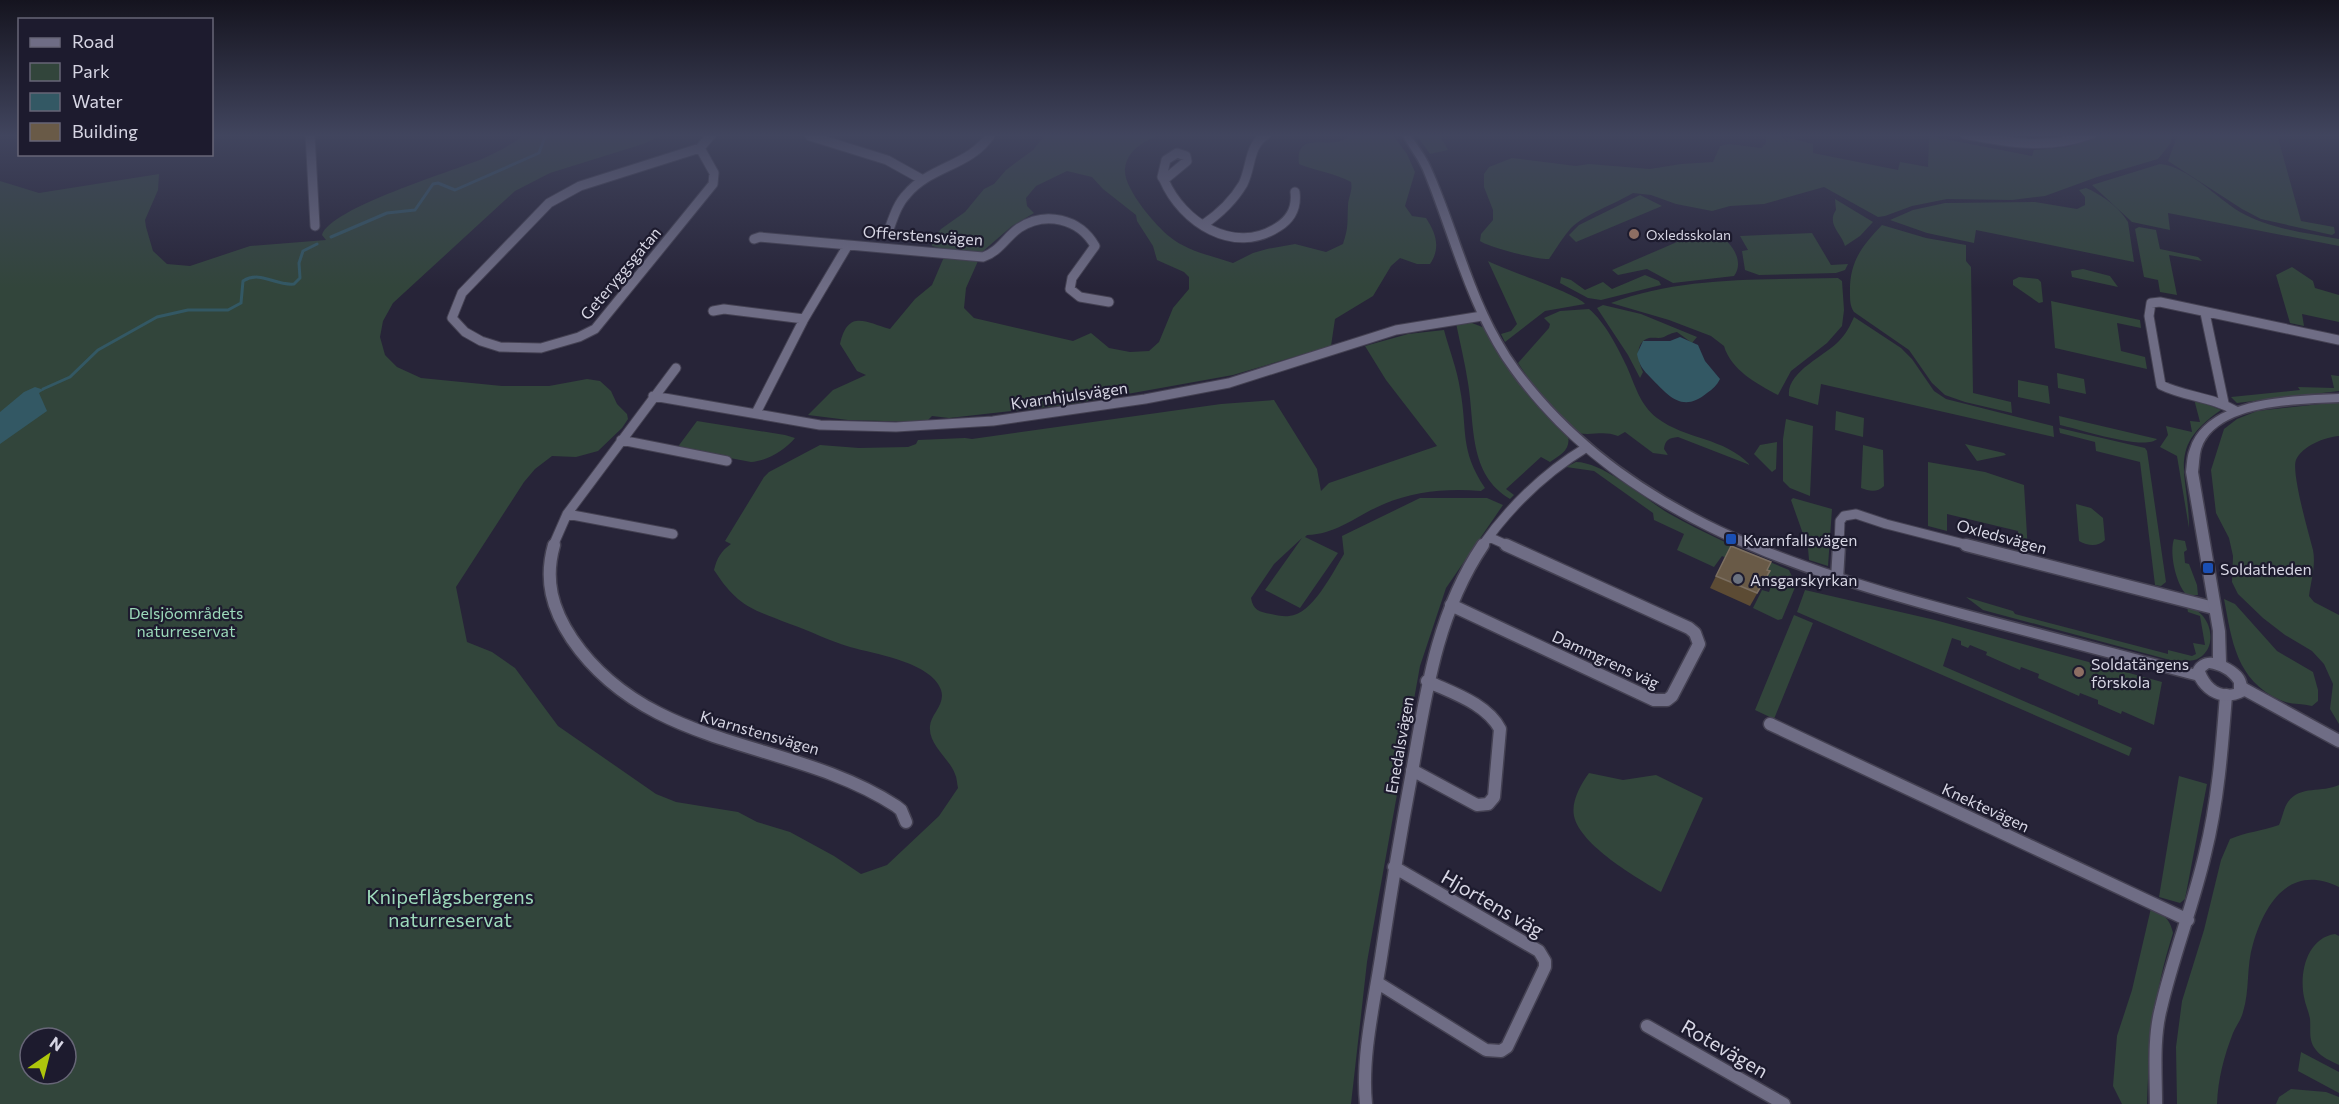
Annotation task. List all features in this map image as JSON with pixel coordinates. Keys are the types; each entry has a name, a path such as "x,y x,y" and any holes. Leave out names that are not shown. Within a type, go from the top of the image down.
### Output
{"street":[{"path":"313,186 315,226"},
{"name":"Geteryggsgatan","path":"582,186 549,203 462,293 452,318 457,325 480,340 512,347 555,345 570,341 595,329 712,186"},
{"path":"888,232 907,192 916,186"},
{"path":"1165,186 1180,210 1203,225 1235,238 1257,239 1274,232 1293,214 1297,205 1295,192"},
{"path":"1203,225 1215,217 1240,186"},
{"path":"1432,186 1454,248 1482,316 1516,372 1557,420 1587,447 1653,496 1705,526 1762,553 1837,579 2199,676 2212,690 2226,695 2237,694 2242,688"},
{"name":"Offerstensvägen","path":"754,239 760,237 983,257 992,253 1021,228 1041,219 1062,218 1092,239 1095,246 1093,252 1071,280 1070,289 1080,297 1109,302"},
{"name":"Offerstensvägen","path":"756,413 804,319 848,245"},
{"path":"2236,411 2224,403 2178,393 2162,386 2149,316 2151,303 2160,302 2339,340"},
{"path":"713,311 724,309 804,319"},
{"path":"2205,313 2224,403"},
{"name":"Kvarnhjulsvägen","path":"653,396 819,425 896,427 969,423 1036,416 1145,399 1230,382 1396,330 1482,316"},
{"name":"Kvarnstensvägen","path":"675,368 567,514 555,537 548,567 552,602 570,638 610,681 660,715 695,731 801,761 844,777 901,810 906,822"},
{"path":"2220,665 2219,631 2192,464 2199,442 2214,423 2236,411 2282,402 2339,398"},
{"path":"621,440 727,461"},
{"name":"Enedalsvägen","path":"1366,1104 1368,1063 1394,867 1427,681 1451,605 1462,581 1511,507 1539,480 1570,456 1587,447"},
{"name":"Oxledsvägen","path":"1837,579 1840,521 1852,513 2214,608"},
{"path":"567,514 673,534"},
{"name":"Dammgrens väg","path":"1451,605 1654,700 1667,700 1672,696 1699,644 1695,633 1689,628 1489,537"},
{"path":"2199,676 2199,669 2203,665 2220,665 2236,675 2242,688 2339,741"},
{"path":"1412,770 1477,805 1488,804 1494,797 1500,729 1498,723 1488,713 1427,681"},
{"path":"2156,1104 2156,1060 2160,1010 2188,920 2206,851 2222,759 2226,695"},
{"name":"Knektevägen","path":"1770,724 2188,920"},
{"name":"Hjortens väg","path":"1378,983 1486,1050 1494,1052 1507,1047 1545,966 1545,961 1539,951 1394,867"},
{"name":"Rotevägen","path":"1647,1026 1784,1104"}],"green space":[{"path":"0,186 15,186 39,193 86,186 158,186 145,220 153,251 167,264 190,266 250,246 326,240 322,235 330,224 368,202 409,186 526,186 515,191 393,303 383,321 380,337 385,355 397,367 421,378 502,386 549,386 587,379 600,381 611,391 617,404 627,414 628,419 622,428 598,451 576,457 552,456 535,469 524,482 456,587 467,642 492,652 515,668 558,726 656,794 676,802 738,812 757,822 790,832 861,874 887,865 939,816 958,788 952,768 936,746 930,733 931,721 941,702 941,690 931,676 910,664 842,645 756,610 739,599 723,582 714,570 720,555 731,544 725,541 769,472 820,445 859,448 908,447 916,444 918,440 972,439 1221,404 1274,400 1317,469 1321,491 1329,483 1437,446 1386,380 1365,346 1408,334 1444,330 1459,382 1468,451 1471,462 1485,488 1481,491 1444,490 1407,496 1374,508 1338,528 1307,535 1305,537 1338,553 1300,608 1265,590 1302,538 1274,564 1251,598 1257,610 1285,616 1298,614 1314,601 1344,554 1342,536 1420,498 1487,498 1503,505 1446,588 1420,666 1367,962 1351,1104 0,1104"},
{"path":"991,186 1037,186 1026,198 1027,206 1034,213 1012,226 982,252 966,288 964,308 974,318 1073,341 1091,333 1109,348 1130,352 1149,351 1159,342 1173,308 1189,289 1189,277 1184,272 1157,260 1153,246 1137,221 1136,215 1100,186 1129,186 1149,216 1170,237 1192,250 1233,263 1253,253 1295,244 1326,252 1343,244 1347,229 1351,186 1411,186 1405,206 1412,216 1426,218 1435,235 1436,246 1430,264 1417,264 1400,258 1391,266 1373,296 1335,319 1331,346 1233,375 1066,405 949,418 932,416 927,421 919,422 848,420 808,415 833,390 866,375 857,371 840,344 848,326 853,322 865,321 890,329 915,299 932,285 947,250 932,246 931,241 941,229 965,212 984,189"},
{"path":"2074,186 2045,196 2012,200 1947,199 1912,206 1878,217 1824,187 1764,204 1730,206 1712,211 1676,204 1651,195 1633,193 1577,223 1549,259 1513,253 1480,241 1481,234 1493,220 1493,210 1484,187"},
{"path":"2093,186 2204,186 2240,212 2263,223 2339,239 2339,246 2168,213 2170,230 2132,222"},
{"path":"2206,186 2291,186 2301,221 2334,227 2335,233 2332,235 2261,219"},
{"path":"2086,188 2110,202 2128,222 2134,262 1976,230 1974,243 1927,233 1890,220 1913,210 1945,203 2035,202 2077,209 2085,205 2085,197 2079,190"},
{"path":"1640,195 1662,206 1576,242 1569,235 1579,225"},
{"path":"1835,199 1873,222 1860,236 1845,246 1833,220 1836,210"},
{"path":"1882,225 1926,238 1966,245 1966,261 1971,267 1973,393 2011,402 2012,413 1945,395 1932,383 1909,350 1854,312 1851,305 1850,282 1854,263 1868,240"},
{"path":"2139,227 2156,230 2160,249 2198,257 2202,261 2169,255 2177,295 2160,292 2158,280 2144,277 2135,229"},
{"path":"1698,233 1699,238 1713,233 1719,235 1730,244 1738,264 1734,276 1673,283 1647,269 1618,275 1612,270"},
{"path":"1812,233 1831,265 1848,264 1845,270 1836,273 1759,275 1745,270 1742,251 1748,250 1740,236"},
{"path":"1488,261 1569,294 1585,304 1545,311 1505,342 1501,334 1511,331 1517,324"},
{"path":"2292,267 2313,281 2315,288 2339,295 2339,322 2302,314 2304,326 2290,323 2276,275"},
{"path":"2083,269 2110,276 2118,287 2072,277 2071,271"},
{"path":"1645,275 1659,281 1661,285 1601,300 1588,298 1560,283 1561,277 1571,280 1585,290 1603,282 1612,289"},
{"path":"2019,277 2038,279 2041,282 2043,302 2039,303 2013,285 2013,280"},
{"path":"1838,278 1842,281 1844,310 1842,326 1827,343 1791,371 1778,395 1739,369 1727,355 1724,346 1711,336 1669,320 1611,303 1638,294 1695,284 1723,281"},
{"path":"2051,301 2140,320 2141,328 2117,323 2121,351 2145,357 2147,369 2055,348"},
{"path":"1603,305 1641,314 1697,337 1692,343 1677,332 1662,338 1644,340 1638,353 1643,372 1640,378 1628,355 1597,308"},
{"path":"1589,309 1611,336 1639,394 1651,413 1680,431 1729,449 1750,465 1678,437 1665,443 1664,449 1668,455 1653,453 1625,432 1618,436 1608,433 1578,433 1534,387 1518,363 1549,328 1550,324 1544,318 1560,311"},
{"path":"1854,317 1901,348 1912,359 1934,391 1946,399 2053,426 2054,437 1821,384 1818,405 1789,396 1794,379 1839,341 1848,330"},
{"path":"1456,323 1472,323 1485,328 1525,389 1568,436 1568,445 1561,454 1550,462 1541,457 1506,489 1514,495 1510,499 1496,489 1480,462 1473,432 1467,376"},
{"path":"2057,373 2084,379 2086,394 2058,388"},
{"path":"2331,375 2339,376 2339,391 2237,403 2231,397 2300,390 2298,387 2334,388"},
{"path":"2018,380 2048,386 2050,404 2018,397"},
{"path":"2194,399 2221,410 2192,437 2186,449 2184,476 2189,528 2177,456 2160,447 2168,435 2166,426 2192,432 2190,421 2200,422"},
{"path":"2339,402 2339,436 2321,440 2303,450 2296,460 2295,467 2298,490 2314,556 2309,596 2314,602 2339,615 2339,724 2330,709 2333,684 2324,664 2312,651 2285,635 2263,618 2238,594 2232,582 2233,556 2229,538 2216,513 2211,470 2224,429 2237,419 2257,411"},
{"path":"1836,411 1864,418 1863,437 1835,430"},
{"path":"2059,416 2157,439 2150,442 2139,442 2111,438 2060,425"},
{"path":"1786,419 1813,426 1810,496 1790,488 1783,481 1783,439"},
{"path":"697,421 795,438 775,454 763,460 751,462 677,448"},
{"path":"2059,428 2145,448 2147,451 2166,582 2161,586 2155,585 2140,462 2096,451 2095,442 2060,433"},
{"path":"1777,442 1776,469 1772,472 1754,454 1760,445"},
{"path":"1965,444 2004,453 2006,455 1977,461"},
{"path":"1863,445 1883,450 1884,486 1879,490 1870,491 1861,488"},
{"path":"1576,462 1611,474 1668,513 1789,570 1796,585 1782,619 1778,620 1753,608 1762,590 1769,592 1774,579 1722,556 1714,567 1677,550 1684,534 1654,520 1653,513 1594,471 1566,467"},
{"path":"1928,462 1985,472 2024,485 2028,552 2020,550 2018,531 1947,514 1947,531 1928,526"},
{"path":"1793,498 1832,509 1828,566 1809,560 1808,548 1791,500"},
{"path":"2076,504 2091,508 2103,518 2105,540 2093,545 2079,541"},
{"path":"2174,539 2185,541 2187,550 2184,552 2185,563 2189,564 2197,585 2198,595 2187,595 2177,577 2172,552"},
{"path":"1805,590 1935,620 2162,682 2154,725 2122,711 2121,714 2098,704 2098,700 2080,693 2079,696 2038,678 2039,674 2021,667 2020,670 1986,655 1987,652 1970,645 1968,648 1961,645 1961,641 1952,638 1943,666 2132,748 2129,756 1797,612"},
{"path":"1966,597 2013,611 2015,614 2168,654 2168,650 2192,656 2196,654 2193,643 2205,645 2200,616 2188,612 2187,607 2202,615 2206,621 2210,629 2209,645 2196,660 2170,660 1983,610"},
{"path":"2224,599 2235,604 2277,651 2313,672 2318,690 2318,701 2312,706 2284,702 2265,692 2254,682 2238,658"},
{"path":"1794,615 1813,623 1774,719 1755,710"},
{"path":"1589,773 1623,780 1656,775 1703,798 1661,892 1611,860 1578,827 1573,810 1575,799"},
{"path":"2179,776 2207,784 2185,899 2180,903 2159,897"},
{"path":"2339,785 2339,887 2322,881 2307,880 2294,883 2273,901 2253,944 2245,1004 2224,1059 2217,1104 2177,1104 2176,1047 2182,1001 2204,930 2221,860 2230,839 2279,825 2287,804 2299,793"},
{"path":"2151,908 2168,920 2173,933 2161,976 2154,1018 2147,1104 2122,1104 2113,1086 2117,1036 2132,990"},
{"path":"2335,934 2339,936 2339,1065 2326,1059 2313,1046 2303,988 2304,968 2312,949 2325,937"},
{"path":"2301,1052 2339,1072 2339,1093 2298,1071"},
{"path":"2291,1089 2326,1092 2339,1097 2339,1104 2276,1104 2279,1097"}],"water":[{"path":"1680,337 1698,345 1705,361 1720,379 1709,391 1690,402 1676,400 1663,390 1644,370 1637,354 1643,341 1670,341"},
{"path":"35,387 44,390 39,393 47,411 0,444 0,412 24,392"}],"building":[{"path":"1731,546 1771,562 1767,570 1770,571 1757,593 1716,576"}],"waterway":[{"path":"331,237 387,213 415,210 432,186"},
{"path":"444,186 455,190 465,186"},
{"path":"43,389 70,377 98,350 157,317 188,310 228,310 241,303 243,281 250,278 256,277 294,284 300,278 299,263 303,251 317,244"}],"place":[{"name":"Oxledsskolan","path":"1634,234"},
{"name":"Kvarnfallsvägen","path":"1731,539"},
{"name":"Soldatheden","path":"2208,568"},
{"name":"Ansgarskyrkan","path":"1738,579"},
{"name":"Soldatängens förskola","path":"2079,672"}],"park label":[{"name":"Delsjöområdets naturreservat","path":"186,621"},
{"name":"Knipeflågsbergens naturreservat","path":"450,908"}]}
